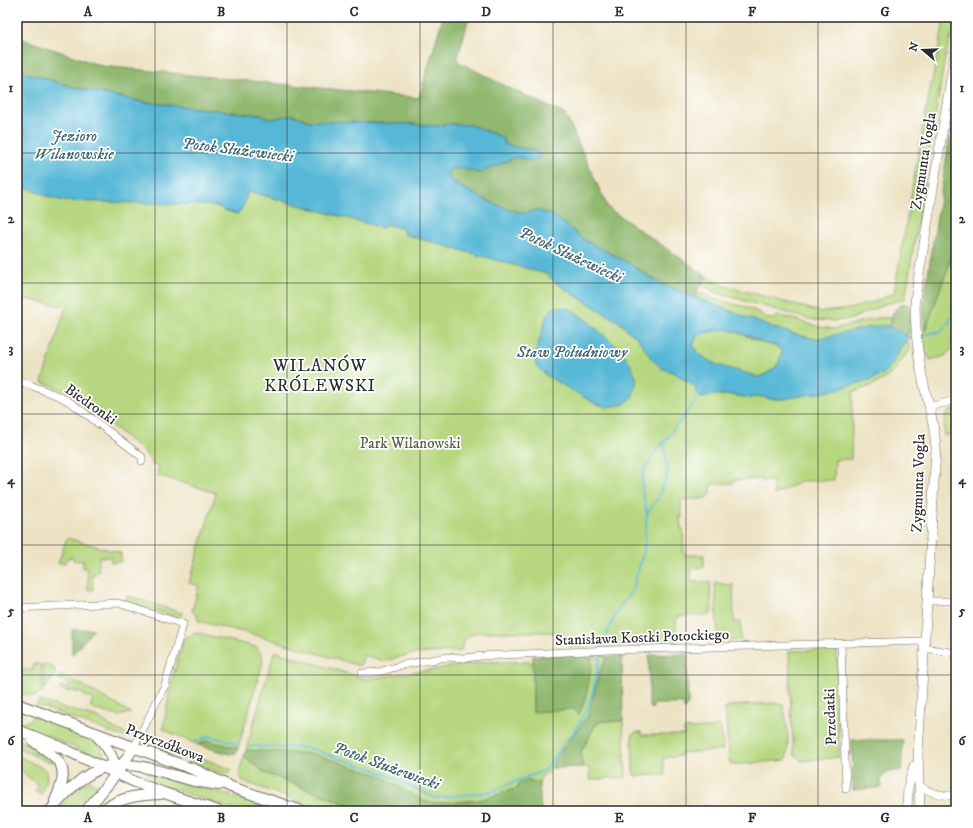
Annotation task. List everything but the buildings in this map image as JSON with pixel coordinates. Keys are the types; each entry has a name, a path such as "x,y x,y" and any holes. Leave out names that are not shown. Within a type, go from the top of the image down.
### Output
{"main road":[{"name":"Przyczółkowa","path":"17,704 198,771 231,787 302,811"},
{"path":"17,731 51,743 103,767 148,768 195,781 231,787"},
{"path":"17,731 54,756 61,765 63,770 62,782 51,810"},
{"path":"93,732 109,748 118,768 164,793 218,811"},
{"path":"86,811 134,747"},
{"path":"51,810 76,784 103,767"},
{"path":"101,811 116,801 125,798 164,793"}],"street":[{"name":"Zygmunta Vogla","path":"920,811 918,755 936,449 934,426 918,351 915,300 956,48"},
{"name":"Biedronki","path":"17,380 61,397 73,404 142,457 142,461"},
{"path":"930,407 956,400"},
{"path":"927,600 956,601"},
{"path":"17,608 118,603 183,624 165,685 134,747"},
{"name":"Stanisława Kostki Potockiego","path":"362,673 379,672 402,665 447,657 464,658 610,650 841,644 924,645 956,653"},
{"name":"Przedatki","path":"841,644 846,789"},
{"name":"Zygmunta Vogla","path":"907,811 908,788 918,755"},
{"path":"918,785 936,794 955,796"}],"green space":[{"path":"443,17 469,17 457,61 564,114 608,208 706,276 697,291 696,298 659,283 627,262 584,240 561,221 551,215 524,213 510,210 483,199 448,178 447,174 450,169 459,168 480,173 516,157 533,161 541,156 537,151 505,145 502,137 470,125 452,124 436,126 309,121 293,115 271,119 260,115 143,102 73,87 17,70 17,37 102,66 419,98"},
{"path":"945,17 956,17 956,20 945,58 905,299 885,304 851,319 835,321 813,320 721,294 702,284 706,276 719,284 821,312 850,309 876,301 894,293 926,110"},
{"path":"952,122 956,122 956,245 924,331 924,300"},
{"name":"Park Wilanowski","path":"17,184 52,198 64,201 141,202 208,205 220,207 244,204 248,191 383,228 384,224 405,229 404,234 550,275 581,299 621,323 627,330 638,338 651,358 661,368 675,373 695,387 697,394 701,398 714,395 732,395 750,398 759,396 770,399 782,399 830,391 848,385 897,357 902,345 908,340 910,351 883,380 853,392 851,459 835,460 834,480 802,481 774,495 773,481 761,481 761,479 734,480 733,483 711,484 711,494 706,498 681,500 682,518 680,518 681,529 683,529 684,555 704,555 704,567 691,568 691,582 710,582 712,612 710,615 678,616 676,623 676,643 569,647 562,637 551,632 479,632 464,641 461,651 412,654 384,661 364,655 360,666 259,636 198,621 197,615 192,611 199,586 189,583 216,493 157,475 159,466 153,465 145,452 88,407 89,404 84,402 85,398 42,382 66,307 22,298 17,308"},
{"path":"953,254 956,258 953,275 956,277 956,337 950,340 954,347 945,356 930,360 924,348 924,334"},
{"path":"697,291 713,299 746,307 758,312 766,318 773,319 777,316 834,329 876,318 891,318 889,326 875,327 822,338 811,338 746,318 696,298"},
{"path":"903,304 907,304 909,307 910,332 908,332 908,336 900,334 889,326 895,310"},
{"path":"726,329 740,333 762,343 775,346 782,351 777,365 768,374 758,377 713,363 699,353 693,345 698,334"},
{"path":"956,408 956,426 953,435 944,435 946,415 948,412"},
{"path":"67,538 121,553 121,562 111,562 111,557 99,557 98,572 96,574 92,574 93,590 88,590 87,568 83,568 83,561 73,560 73,557 70,557 67,558 65,563 58,563"},
{"path":"715,582 726,585 733,584 734,622 741,622 741,640 718,641"},
{"path":"128,596 182,613 180,618 124,601"},
{"path":"94,629 72,655 72,630"},
{"path":"194,632 256,647 262,655 263,662 238,748 208,741 198,745 163,729 171,683 184,637 191,636"},
{"path":"789,651 837,651 839,757 802,761 794,755"},
{"path":"274,652 366,679 483,662 533,662 533,712 591,670 591,657 607,657 600,671 588,716 555,759 548,772 542,776 539,782 527,781 518,788 480,800 436,803 425,802 394,784 267,752 246,750"},
{"path":"687,654 688,705 684,709 684,704 654,704 652,709 649,704 649,655"},
{"path":"569,655 591,657 588,687 579,715 574,709 533,712 533,656"},
{"path":"622,656 623,721 602,721 596,724 581,752 582,767 552,768 555,759 588,716 600,671 607,657"},
{"path":"33,664 41,664 42,692 36,696 26,695 17,690 17,670 33,670"},
{"path":"43,664 47,664 55,669 55,676 44,689"},
{"path":"61,674 131,713 118,716 90,708 93,699 84,696 84,694 59,689 62,686 68,688 70,685 59,679"},
{"path":"39,701 101,719 115,729 132,736 123,737 37,705"},
{"path":"776,703 783,705 786,718 788,739 786,760 731,765 729,760 725,709 729,706"},
{"path":"33,716 85,736 101,749 105,756 102,757 92,755 19,724 30,720"},
{"path":"602,721 623,721 626,777 590,780 589,767 582,767 581,752 596,724"},
{"path":"718,726 721,728 723,750 680,753 680,756 663,758 665,775 635,776 633,771 632,735 635,732 641,732 642,735 684,735 684,729 712,728"},
{"path":"17,739 35,747 55,762 46,761 17,747"},
{"path":"852,740 903,740 901,771 888,771 881,780 882,787 853,790"},
{"path":"207,741 238,748 236,753 229,754 198,745"},
{"path":"165,743 232,770 230,773 224,774 160,750"},
{"path":"246,750 314,754 379,775 425,802 455,803 480,800 518,788 518,784 527,781 539,782 541,811 365,811 265,773 244,756"},
{"path":"17,755 46,770 47,779 41,794 35,790 39,786 17,767"},
{"path":"244,756 265,773 365,811 325,811 243,781 239,773"},
{"path":"146,772 279,811 237,811 141,778"},
{"path":"89,781 101,787 80,811 56,811 75,790"}],"water":[{"name":"Jezioro Wilanowskie","path":"17,70 73,87 143,102 260,115 271,119 293,115 309,121 436,126 452,124 470,125 502,137 505,145 537,151 541,156 533,161 516,157 480,173 460,168 450,169 447,174 448,178 483,199 510,210 524,213 536,210 551,215 561,221 584,240 627,262 659,283 774,328 814,339 866,328 888,326 908,336 908,340 902,345 892,365 883,374 870,380 830,391 782,399 770,399 759,396 750,398 732,395 714,395 701,398 697,394 695,387 675,373 661,368 651,358 638,338 627,330 621,323 559,285 549,277 550,275 403,234 404,229 385,224 383,228 248,191 243,206 237,214 223,210 220,207 208,205 64,201 52,198 17,184","holes":["726,329 749,336 763,343 777,346 782,352 776,367 761,377 713,363 699,353 693,345 698,334"]},
{"name":"Staw Południowy","path":"555,307 563,307 572,310 585,319 620,349 630,363 637,380 632,398 624,404 607,407 594,403 547,376 536,366 534,358 546,318 550,311"}],"waterway":[{"path":"919,336 942,331 954,314 952,306 956,295"},
{"name":"Potok Służewiecki","path":"250,746 308,748 375,770 436,798 489,792 545,770 565,741 572,735 585,713 593,691 603,644 609,628 621,605 632,591 644,551 647,513 656,501 668,474 664,442 699,396"},
{"path":"647,513 642,491 643,475 650,460 663,442"},
{"name":"Potok Służewiecki","path":"196,742 209,736 239,744"}],"district":[{"name":"WILANÓW KRÓLEWSKI","path":"320,375"}]}
